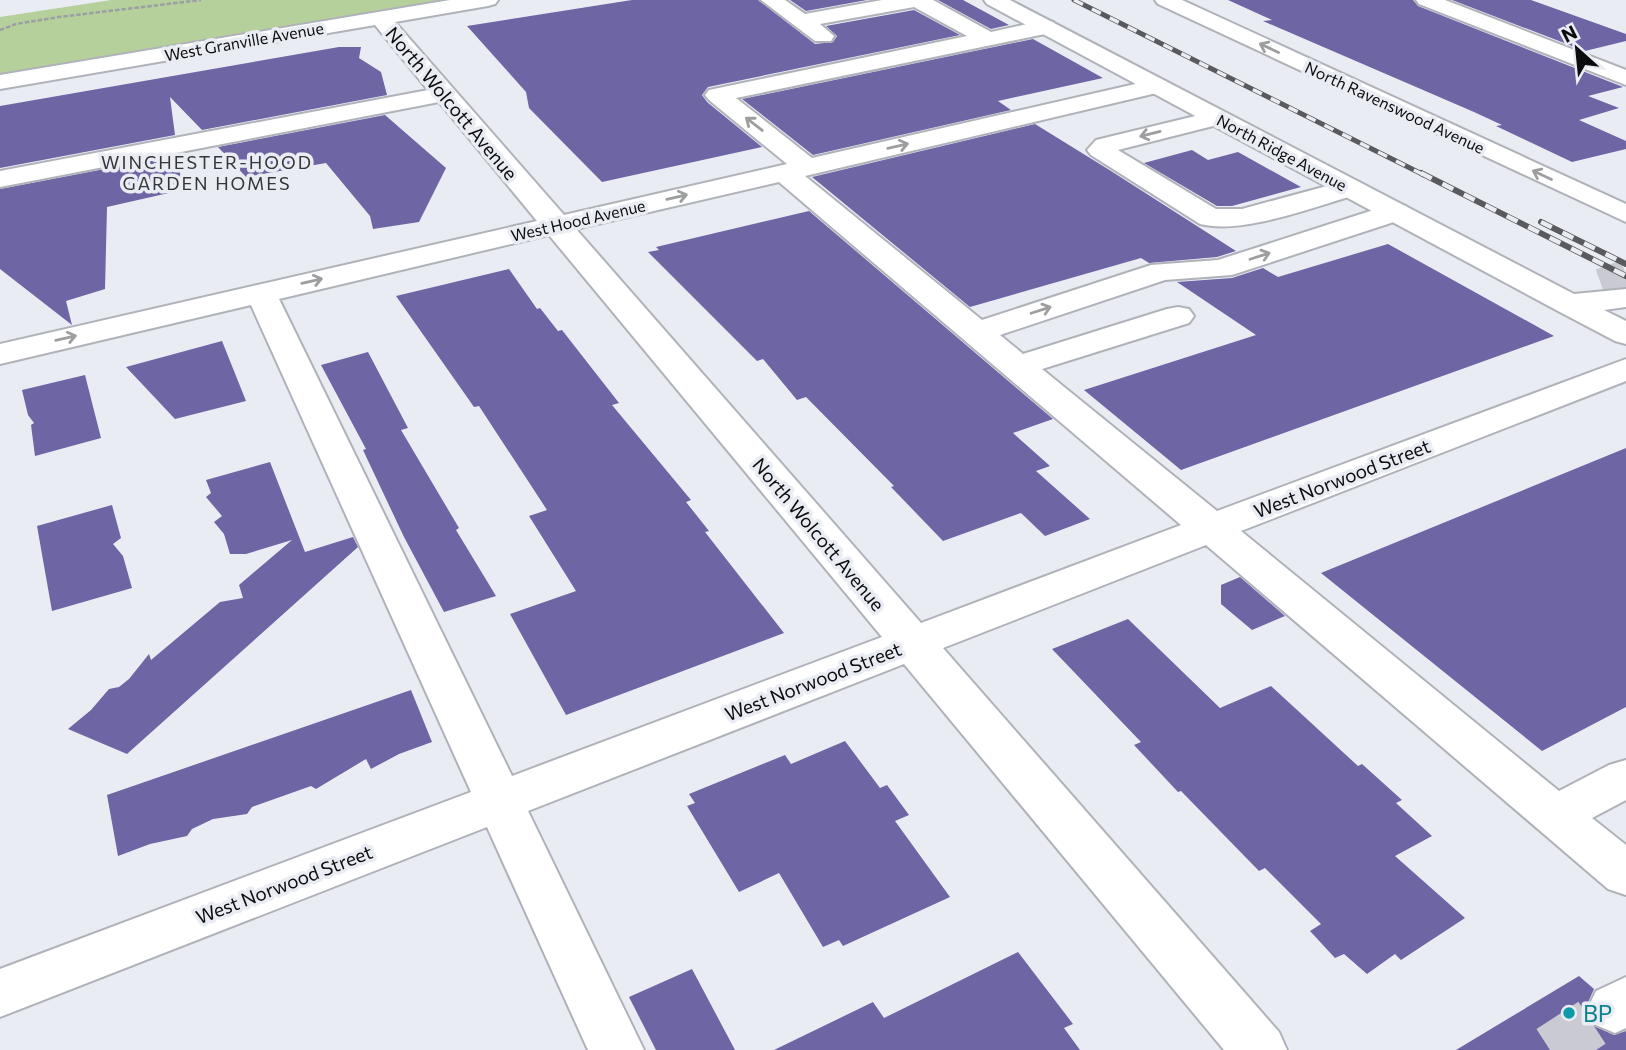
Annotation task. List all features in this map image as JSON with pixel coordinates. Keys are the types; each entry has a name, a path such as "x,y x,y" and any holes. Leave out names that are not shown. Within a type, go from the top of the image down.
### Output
{"street":[{"name":"West Granville Avenue","path":"0,82 488,0"},
{"path":"771,0 865,65"},
{"name":"North Ridge Avenue","path":"993,0 1570,304"},
{"name":"North Ravenswood Avenue","path":"1165,0 1626,214"},
{"path":"1426,0 1626,78"},
{"path":"802,21 921,1 988,39"},
{"path":"861,10 883,24"},
{"name":"North Wolcott Avenue","path":"380,18 1259,1050"},
{"path":"1045,27 717,95 976,332 1626,874"},
{"path":"905,38 928,52"},
{"name":"West Hood Avenue","path":"0,354 1157,86"},
{"path":"0,179 445,94"},
{"path":"1216,118 1105,145 1100,150 1210,218 1243,217 1349,188"},
{"path":"1586,195 1618,185"},
{"path":"976,332 1162,271 1221,269 1396,212"},
{"path":"1570,304 1614,291"},
{"path":"261,293 615,1050"},
{"path":"1570,304 1626,334"},
{"path":"1018,366 1178,316"},
{"name":"West Norwood Street","path":"0,993 1626,369"},
{"path":"1555,815 1626,778"}],"path":[{"path":"0,30 50,18 201,0"}],"green space":[{"path":"111,0 445,0 0,74 0,17"}],"building":[{"path":"632,0 758,0 815,44 833,42 837,36 826,26 914,10 960,35 708,87 702,95 707,102 762,147 602,182 529,108 526,92 467,26"},
{"path":"790,0 867,0 806,11"},
{"path":"938,0 963,0 1009,25 991,29"},
{"path":"1228,0 1413,0 1418,6 1623,87 1588,96 1619,108 1579,120 1626,141 1626,149 1572,162 1496,126 1502,125 1474,112 1263,21 1272,20"},
{"path":"1452,0 1531,0 1626,34 1626,41 1585,51"},
{"path":"1033,39 1103,78 998,101 1011,110 813,155 742,99"},
{"path":"339,47 361,47 359,58 381,72 387,95 202,130 170,97 175,135 0,168 0,106"},
{"path":"385,115 446,168 419,222 373,229 370,216 326,163 246,177 218,147"},
{"path":"1035,124 1236,251 1217,257 1149,263 1141,258 970,307 812,177"},
{"path":"1192,150 1208,160 1238,152 1301,187 1232,206 1217,206 1144,163"},
{"path":"178,155 182,190 107,207 105,289 66,301 72,325 0,269 0,189"},
{"path":"809,211 1053,419 1013,433 1050,466 1036,471 1090,519 1045,536 1021,513 943,541 891,487 894,486 806,397 797,400 763,359 757,361 648,252 659,250 656,247"},
{"path":"1388,244 1554,336 1181,470 1084,390 1256,335 1177,282 1232,278 1263,268 1278,277"},
{"path":"509,269 537,309 540,308 558,331 562,330 619,403 612,405 691,500 686,502 709,531 705,532 784,633 566,715 510,614 576,591 529,516 547,510 479,406 474,407 396,296"},
{"path":"222,341 246,401 175,419 126,367"},
{"path":"368,352 408,428 401,430 496,596 444,612 404,537 363,450 366,449 321,365"},
{"path":"85,375 101,438 35,456 31,425 34,423 28,415 22,390"},
{"path":"1626,448 1626,707 1542,751 1321,573"},
{"path":"270,462 305,552 353,537 358,547 127,754 68,729 91,710 109,689 119,687 129,679 149,654 151,660 220,602 243,598 239,585 292,540 246,554 230,554 224,534 214,522 222,516 206,497 211,493 206,480"},
{"path":"112,505 121,538 113,544 123,556 132,588 52,611 37,526"},
{"path":"1240,577 1285,616 1252,630 1221,604 1221,585"},
{"path":"1128,619 1220,708 1271,686 1358,766 1362,764 1402,800 1396,803 1432,836 1395,856 1465,918 1401,960 1395,954 1367,974 1344,954 1335,958 1310,931 1321,924 1265,868 1259,871 1181,791 1178,792 1134,745 1141,742 1052,649"},
{"path":"411,690 432,742 399,754 371,769 366,759 316,789 311,786 252,807 247,814 213,819 192,829 187,836 150,844 118,856 107,795"},
{"path":"845,741 880,788 887,785 909,815 895,821 950,897 843,946 839,940 823,947 779,873 739,892 687,806 695,803 689,794 785,755 791,764"},
{"path":"1018,952 1073,1024 1064,1028 1080,1050 774,1050 873,1002 884,1018"},
{"path":"692,969 735,1050 656,1050 629,997"},
{"name":"BP","path":"1579,976 1594,989 1586,1007 1594,1026 1614,1035 1626,1031 1626,1050 1456,1050"}],"tunnel":[{"path":"1601,284 1626,275"},
{"path":"1550,1050 1615,1008"}],"railway":[{"path":"1074,0 1424,175"},
{"path":"1421,173 1626,276"},
{"path":"1541,222 1626,264"}],"place":[{"name":"BP","path":"1569,1013"}],"district":[{"name":"WINCHESTER-HOOD GARDEN HOMES","path":"207,172"}]}
